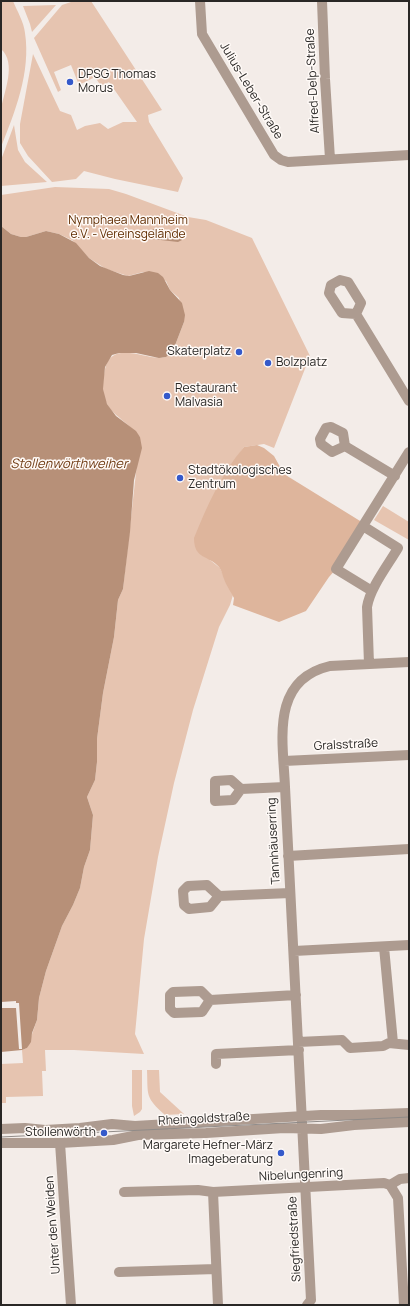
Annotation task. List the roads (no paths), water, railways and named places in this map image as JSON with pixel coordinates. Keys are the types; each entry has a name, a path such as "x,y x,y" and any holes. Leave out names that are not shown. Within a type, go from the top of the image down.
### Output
{"street":[{"name":"Julius-Leber-Straße","path":"200,1 202,34 274,155 281,160 288,162 409,155"},
{"name":"Alfred-Delp-Straße","path":"322,1 330,159"},
{"path":"356,314 409,401"},
{"path":"345,446 395,476"},
{"path":"372,591 336,569 409,452"},
{"path":"363,526 398,548 372,591 366,607 369,664"},
{"name":"Tannhäuserring","path":"303,1129 282,730 284,712 292,690 306,676 321,668 330,666 409,662"},
{"name":"Gralsstraße","path":"284,762 409,755"},
{"name":"Tannhäuserring","path":"241,789 285,787"},
{"path":"288,856 409,849"},
{"name":"Tannhäuserring","path":"219,896 290,893"},
{"path":"294,951 409,945"},
{"path":"384,947 393,1044"},
{"path":"210,1000 296,995"},
{"path":"216,1064 216,1054 299,1046 342,1040 350,1048 383,1046 389,1043 400,1045 409,1044"},
{"name":"Rheingoldstraße","path":"1,1129 26,1128 45,1130 80,1128 106,1124 135,1126 409,1113"},
{"name":"Rheingoldstraße","path":"1,1144 60,1143 113,1140 138,1135 206,1133 284,1128 321,1129 354,1125 409,1122"},
{"name":"Siegfriedstraße","path":"303,1129 312,1303"},
{"name":"Unter den Weiden","path":"60,1143 71,1305"},
{"name":"Nibelungenring","path":"124,1192 198,1190 213,1192 384,1183 390,1185 400,1179 409,1178"},
{"path":"390,1185 398,1198 405,1259 404,1305"},
{"path":"213,1192 218,1305"},
{"path":"119,1272 216,1269"}],"water":[{"name":"Stollenwörthweiher","path":"1,226 11,234 21,237 46,231 59,234 76,243 89,258 100,266 123,275 129,276 149,271 158,273 163,277 170,290 182,303 185,315 184,322 174,348 166,357 159,358 136,353 119,353 112,355 105,367 103,389 107,404 116,416 136,431 140,437 142,448 134,480 130,532 123,589 118,600 114,637 103,693 97,739 95,780 87,797 93,815 90,850 84,867 80,888 62,926 46,971 39,998 37,1020 32,1033 31,1042 27,1048 22,1050 1,1052"},
{"path":"158,228 164,229 164,232 161,235 164,237 173,236 170,233 170,230 181,232 183,235 182,240 178,242 152,239 149,234 151,230"}],"tram line":[{"path":"1,1137 409,1117"}],"place":[{"name":"DPSG Thomas Morus","path":"70,82"},
{"name":"Skaterplatz","path":"239,352"},
{"name":"Bolzplatz","path":"268,363"},
{"name":"Restaurant Malvasia","path":"167,396"},
{"name":"Stadtökologisches Zentrum","path":"180,478"},
{"name":"Stollenwörth","path":"104,1133"},
{"name":"Margarete Hefner-März Imageberatung","path":"281,1153"}],"park label":[{"name":"Nymphaea Mannheim e.V. - Vereinsgelände","path":"128,228"}]}
